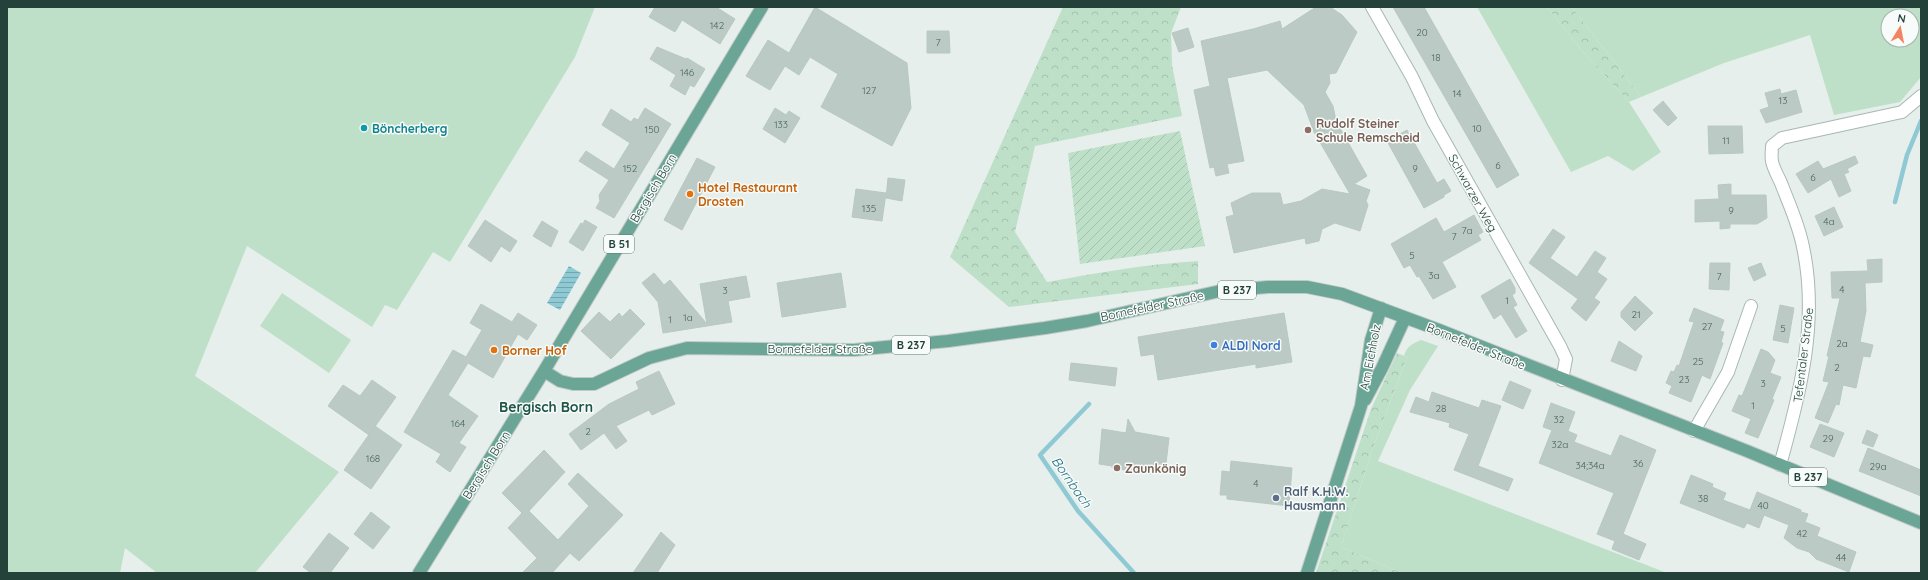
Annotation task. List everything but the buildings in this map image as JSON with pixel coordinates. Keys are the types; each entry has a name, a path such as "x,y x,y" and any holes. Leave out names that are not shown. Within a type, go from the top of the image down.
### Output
{"main road":[{"name":"Bergisch Born","path":"419,573 544,371 762,7"},
{"name":"Bornefelder Straße","path":"544,371 560,381 573,384 594,384 649,358 687,348 854,350 948,341 1001,335 1087,321 1220,292 1249,288 1307,287 1342,294 1381,308 1780,465 1921,523"},
{"name":"Am Eichholz","path":"1307,573 1361,406 1371,340 1381,308"},
{"name":"Am Eichholz","path":"1361,406 1382,368 1405,318"}],"street":[{"name":"Schwarzer Weg","path":"1372,7 1412,76 1433,121 1560,346 1566,359 1562,380"},
{"name":"Tefentaler Straße","path":"1780,465 1798,403 1808,328 1810,294 1803,246 1794,216 1772,162 1772,146 1782,138 1902,112 1921,96"},
{"path":"1694,432 1728,372 1751,306"}],"green space":[{"path":"7,7 595,7 575,57 450,262 433,252 397,310 385,305 372,327 247,246 195,376 339,472 255,573 157,573 125,548 120,573 7,573"},
{"path":"1063,7 1181,7 1171,33 1172,65 1182,116 1035,146 1015,232 1047,282 1103,272 1198,261 1198,284 1009,307 950,257"},
{"path":"1477,7 1547,7 1584,53 1629,102 1661,152 1633,171 1608,156 1571,172"},
{"path":"1547,7 1572,7 1641,97 1629,102 1584,53"},
{"path":"1572,7 1921,7 1921,77 1900,102 1834,115 1810,35 1724,63 1641,97"},
{"path":"1180,131 1205,246 1080,264 1068,153"},
{"path":"282,293 351,340 329,373 260,326"},
{"path":"1421,340 1438,346 1410,390 1378,461 1667,573 1402,573 1341,547 1373,448 1407,357 1404,356 1405,353 1410,346"},
{"path":"1397,353 1407,357 1373,448 1341,547 1402,573 1316,573 1371,409"}],"water":[{"path":"569,266 581,273 560,310 547,303"}],"waterway":[{"path":"1895,202 1907,155 1921,121"},
{"name":"Bornbach","path":"1089,404 1040,455 1078,511 1134,573"}],"place":[{"name":"Böncherberg","path":"364,128"},
{"name":"Rudolf Steiner Schule Remscheid","path":"1308,130"},
{"name":"Hotel Restaurant Drosten","path":"690,194"},
{"name":"ALDI Nord","path":"1214,345"},
{"name":"Borner Hof","path":"494,350"},
{"name":"Zaunkönig","path":"1117,468"},
{"name":"Ralf K.H.W. Hausmann","path":"1276,498"}],"district":[{"name":"Bergisch Born","path":"546,407"}]}
